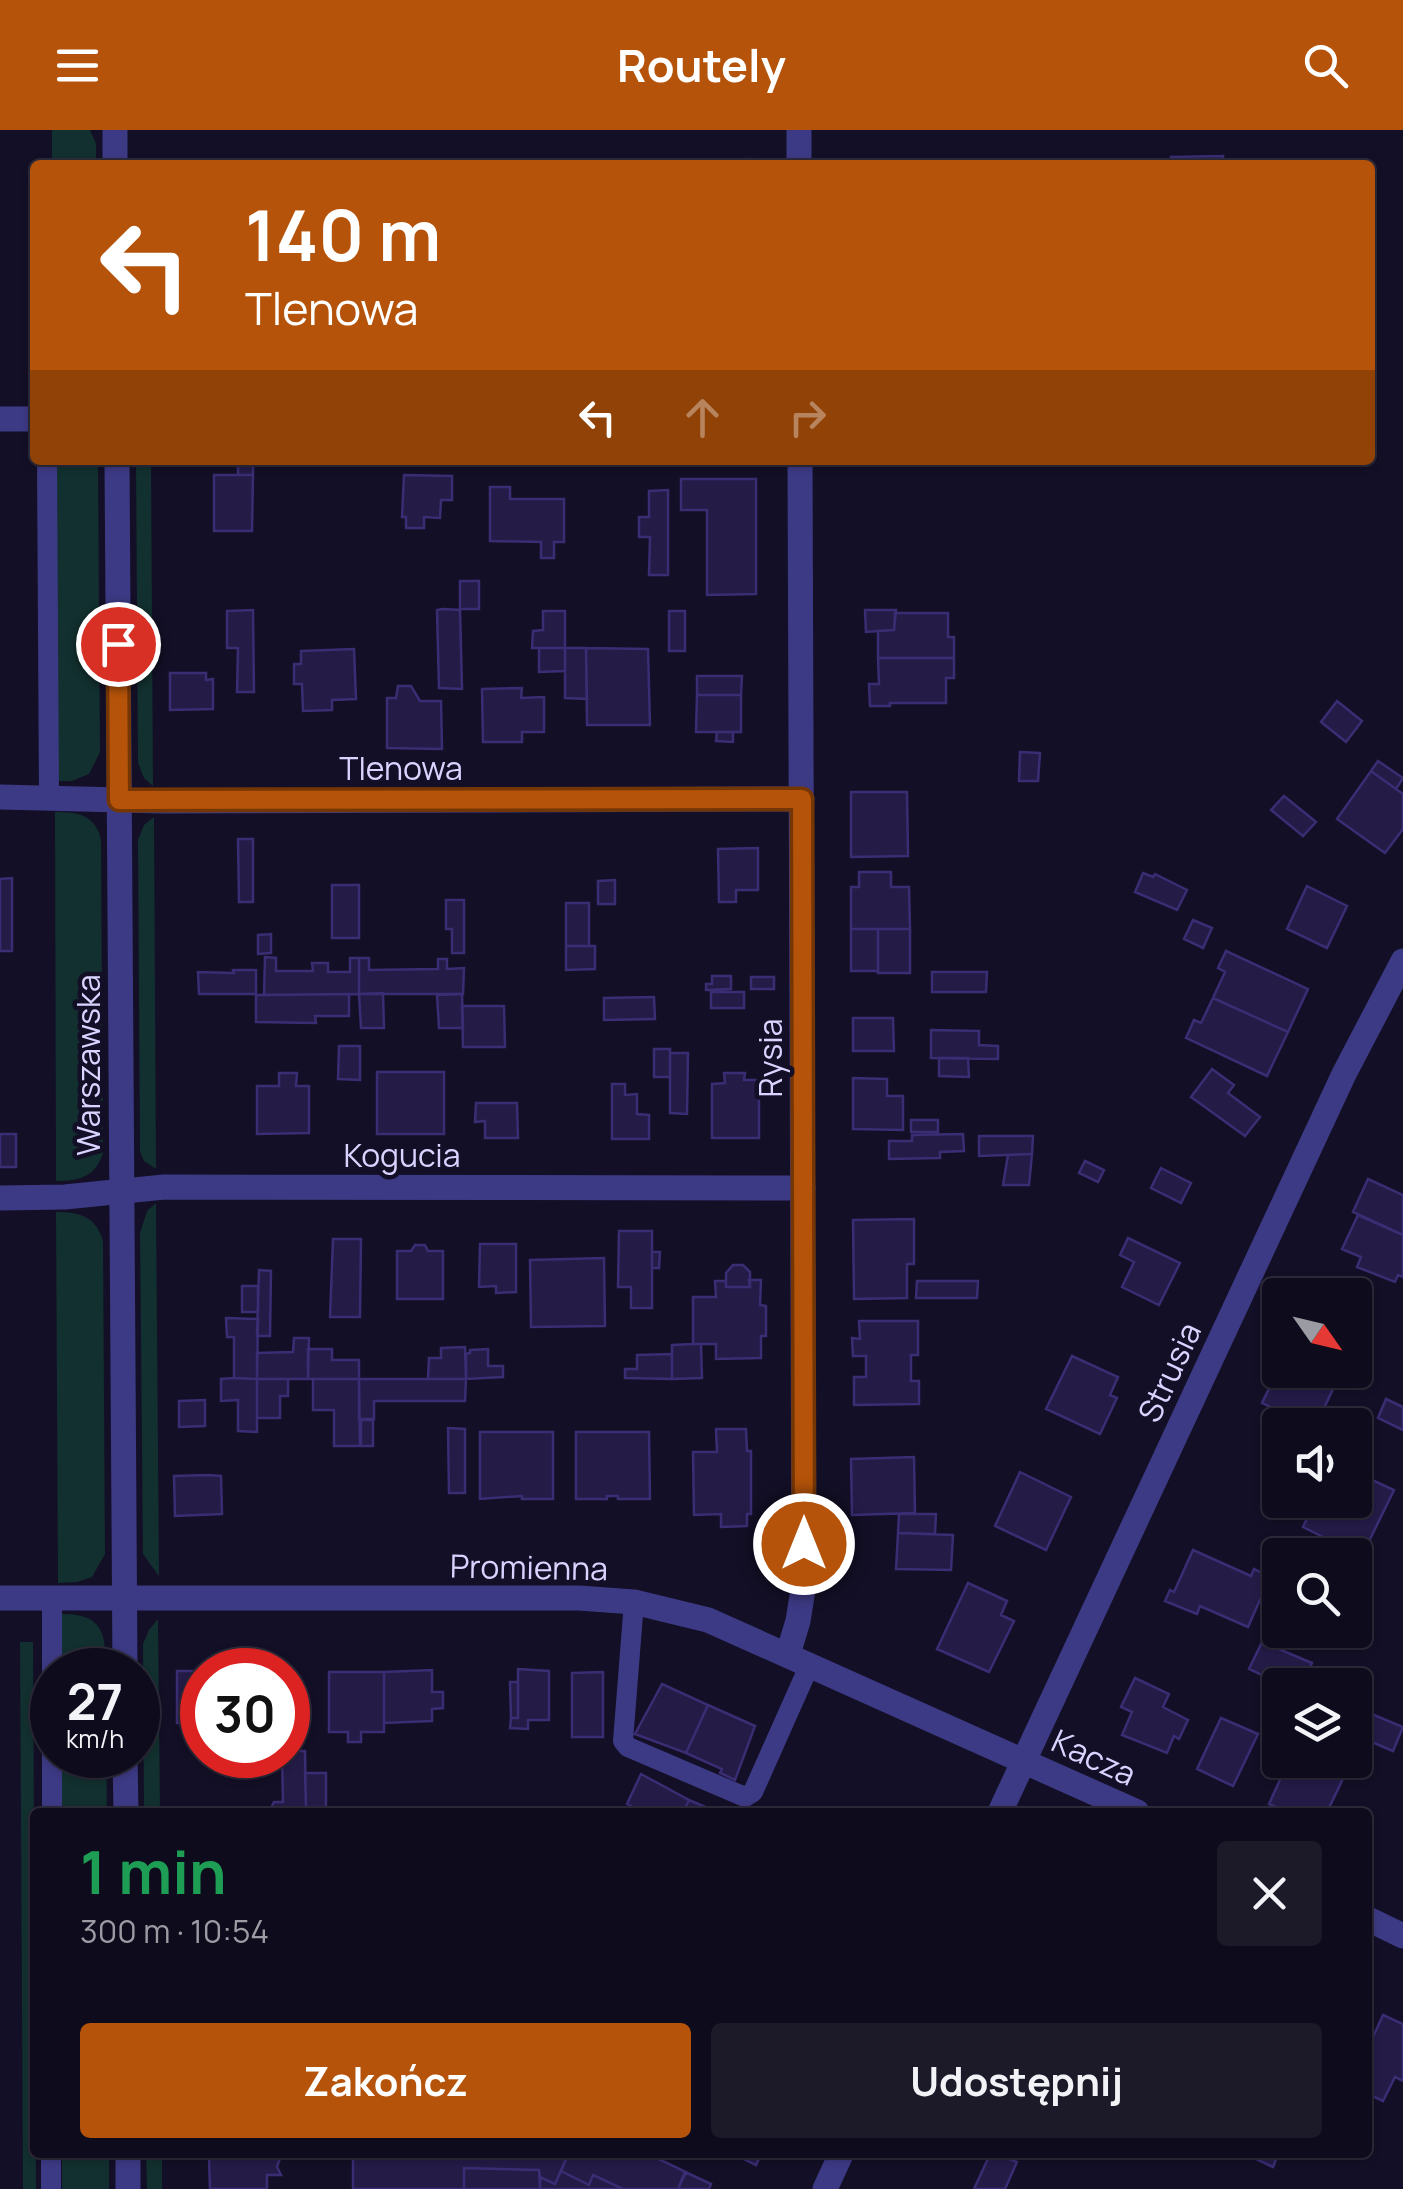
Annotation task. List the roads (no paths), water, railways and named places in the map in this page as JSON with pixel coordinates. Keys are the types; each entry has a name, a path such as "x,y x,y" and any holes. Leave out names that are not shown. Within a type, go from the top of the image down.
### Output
{"street":[{"path":"115,130 115,160"},
{"path":"799,130 799,160"},
{"path":"0,419 30,419"},
{"name":"Warszawska","path":"117,465 125,1648"},
{"name":"Rysia","path":"799,1659 798,1621 804,1583 800,465"},
{"name":"Tlenowa","path":"0,797 802,799"},
{"name":"Strusia","path":"1002,1808 1344,1074 1403,961"},
{"name":"Kogucia","path":"0,1198 164,1187 804,1188"},
{"name":"Promienna","path":"0,1598 579,1598 634,1602 708,1620 1024,1760"},
{"name":"Kacza","path":"1024,1760 1128,1808"},
{"path":"125,1778 126,1808"},
{"path":"1372,1921 1403,1936"},
{"path":"128,2158 128,2189"},
{"path":"824,2189 839,2158"}],"lane":[{"path":"48,465 48,797"},
{"path":"52,1598 52,1808"},
{"path":"634,1602 623,1741 628,1747 746,1797 754,1792 799,1659"},
{"path":"51,2158 51,2189"}]}
